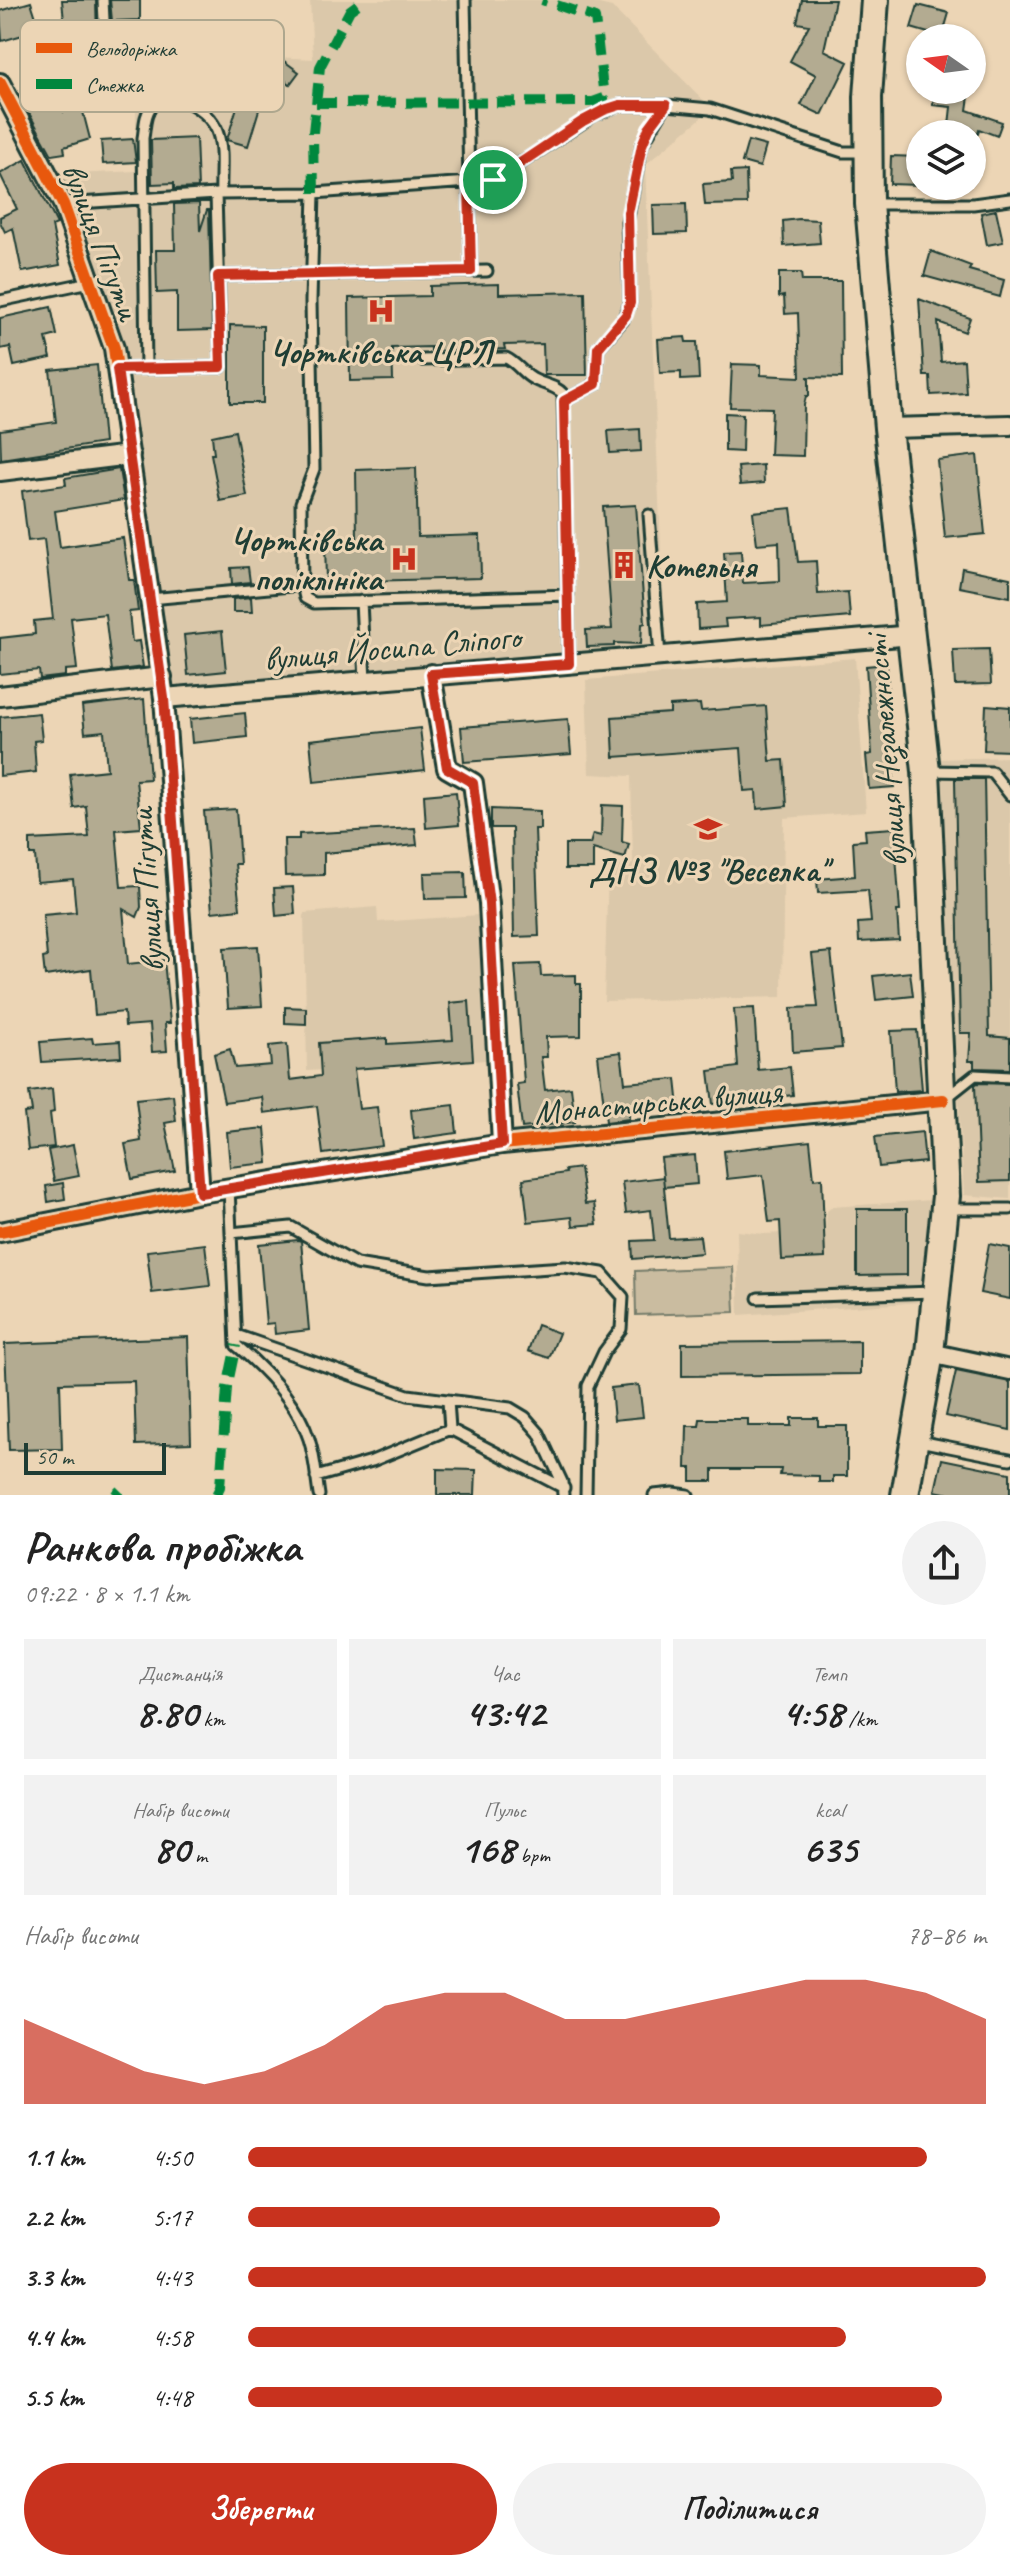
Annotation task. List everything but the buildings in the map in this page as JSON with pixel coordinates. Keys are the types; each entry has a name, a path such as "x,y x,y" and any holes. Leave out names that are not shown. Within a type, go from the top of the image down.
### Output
{"main road":[{"name":"вулиця Незалежності","path":"875,0 869,55 869,204 888,428 926,771 943,1100 945,1209 930,1353 905,1495"}],"street":[{"name":"вулиця Пігути","path":"0,83 63,204 114,348 162,677 200,1193"},
{"path":"888,428 1002,424 1010,410"},
{"path":"0,471 130,455"},
{"name":"вулиця Йосипа Сліпого","path":"164,698 913,635"},
{"path":"431,674 447,768 473,783 489,904 502,1144"},
{"path":"0,696 162,677"},
{"name":"Монастирська вулиця","path":"0,1232 200,1193 502,1144 943,1100"},
{"path":"930,1353 1010,1370"}],"lane":[{"path":"103,0 104,20"},
{"path":"465,0 471,271"},
{"path":"63,204 219,194 314,193 498,178 604,110 620,105 710,109 843,152 867,152"},
{"path":"564,401 596,384 598,348 628,310 631,296 627,233 630,201 642,145 649,128 666,105"},
{"path":"146,368 143,138 148,112"},
{"path":"117,369 221,367 219,141 213,123 201,112"},
{"path":"314,193 311,274 314,469 301,503 303,595 310,602 568,595"},
{"path":"869,204 973,204 1010,199"},
{"path":"218,276 487,271"},
{"path":"0,301 90,282"},
{"path":"422,360 506,358 530,378 560,390 564,401 569,664"},
{"path":"649,515 660,656"},
{"path":"150,599 302,585"},
{"path":"361,601 365,681"},
{"path":"926,771 992,772 1010,795"},
{"path":"943,1100 975,1075 1010,1077"},
{"path":"229,1188 236,1345 284,1394 303,1422 314,1458 319,1495"},
{"path":"945,1209 1010,1209"},
{"path":"231,1233 291,1227 356,1264 429,1276 565,1267 602,1273 623,1297 621,1329 604,1352 588,1386 586,1495"},
{"path":"758,1298 936,1291"},
{"path":"236,1335 408,1395 510,1408 539,1433 563,1491"},
{"path":"448,1401 450,1429"},
{"path":"316,1477 372,1461 450,1429"},
{"path":"450,1429 563,1491"},
{"path":"915,1440 1010,1459"},
{"path":"654,1495 688,1495"}],"shaded area":[{"name":"Чортківська ЦРЛ","path":"310,0 582,0 612,7 705,102 701,118 645,165 665,644 173,687 128,361 96,261 55,175 136,171 136,112 284,112 284,57 313,59"},
{"name":"ДНЗ №3 \"Веселка\"","path":"855,658 866,812 784,818 782,997 604,1001 608,867 633,864 631,776 589,774 586,680"},
{"path":"1010,757 1010,1199 964,1195 938,759"},
{"path":"377,907 378,922 479,915 486,1060 307,1071 304,913"},
{"path":"932,1200 921,1302 739,1315 737,1231 764,1234 825,1231 827,1211 832,1207"},
{"path":"733,1267 735,1312 636,1315 635,1271"}],"marked path":[{"path":"314,193 313,132 320,67 350,10 364,0"},
{"path":"316,103 593,102 604,98 595,18 542,0"},
{"path":"216,1495 220,1487 227,1388 236,1345"},
{"path":"115,1495 120,1490"}],"cycle path":[{"path":"0,83 63,204 114,348 164,698 200,1193"},
{"path":"0,1232 200,1193 502,1144 943,1100"}],"place":[{"name":"Чортківська ЦРЛ","path":"381,311"},
{"name":"Чортківська поліклініка","path":"404,559"},
{"name":"Котельня","path":"624,565"},
{"name":"ДНЗ №3 \"Веселка\"","path":"708,829"}],"route":[{"path":"620,105 666,105 649,128 642,145 630,201 627,233 631,296 628,310 598,348 596,384 564,401 569,664 431,674 447,768 473,783 489,904 502,1144 200,1193 164,698 117,369 221,367 218,276 471,271 469,182 493,180 604,110 620,105"}]}
